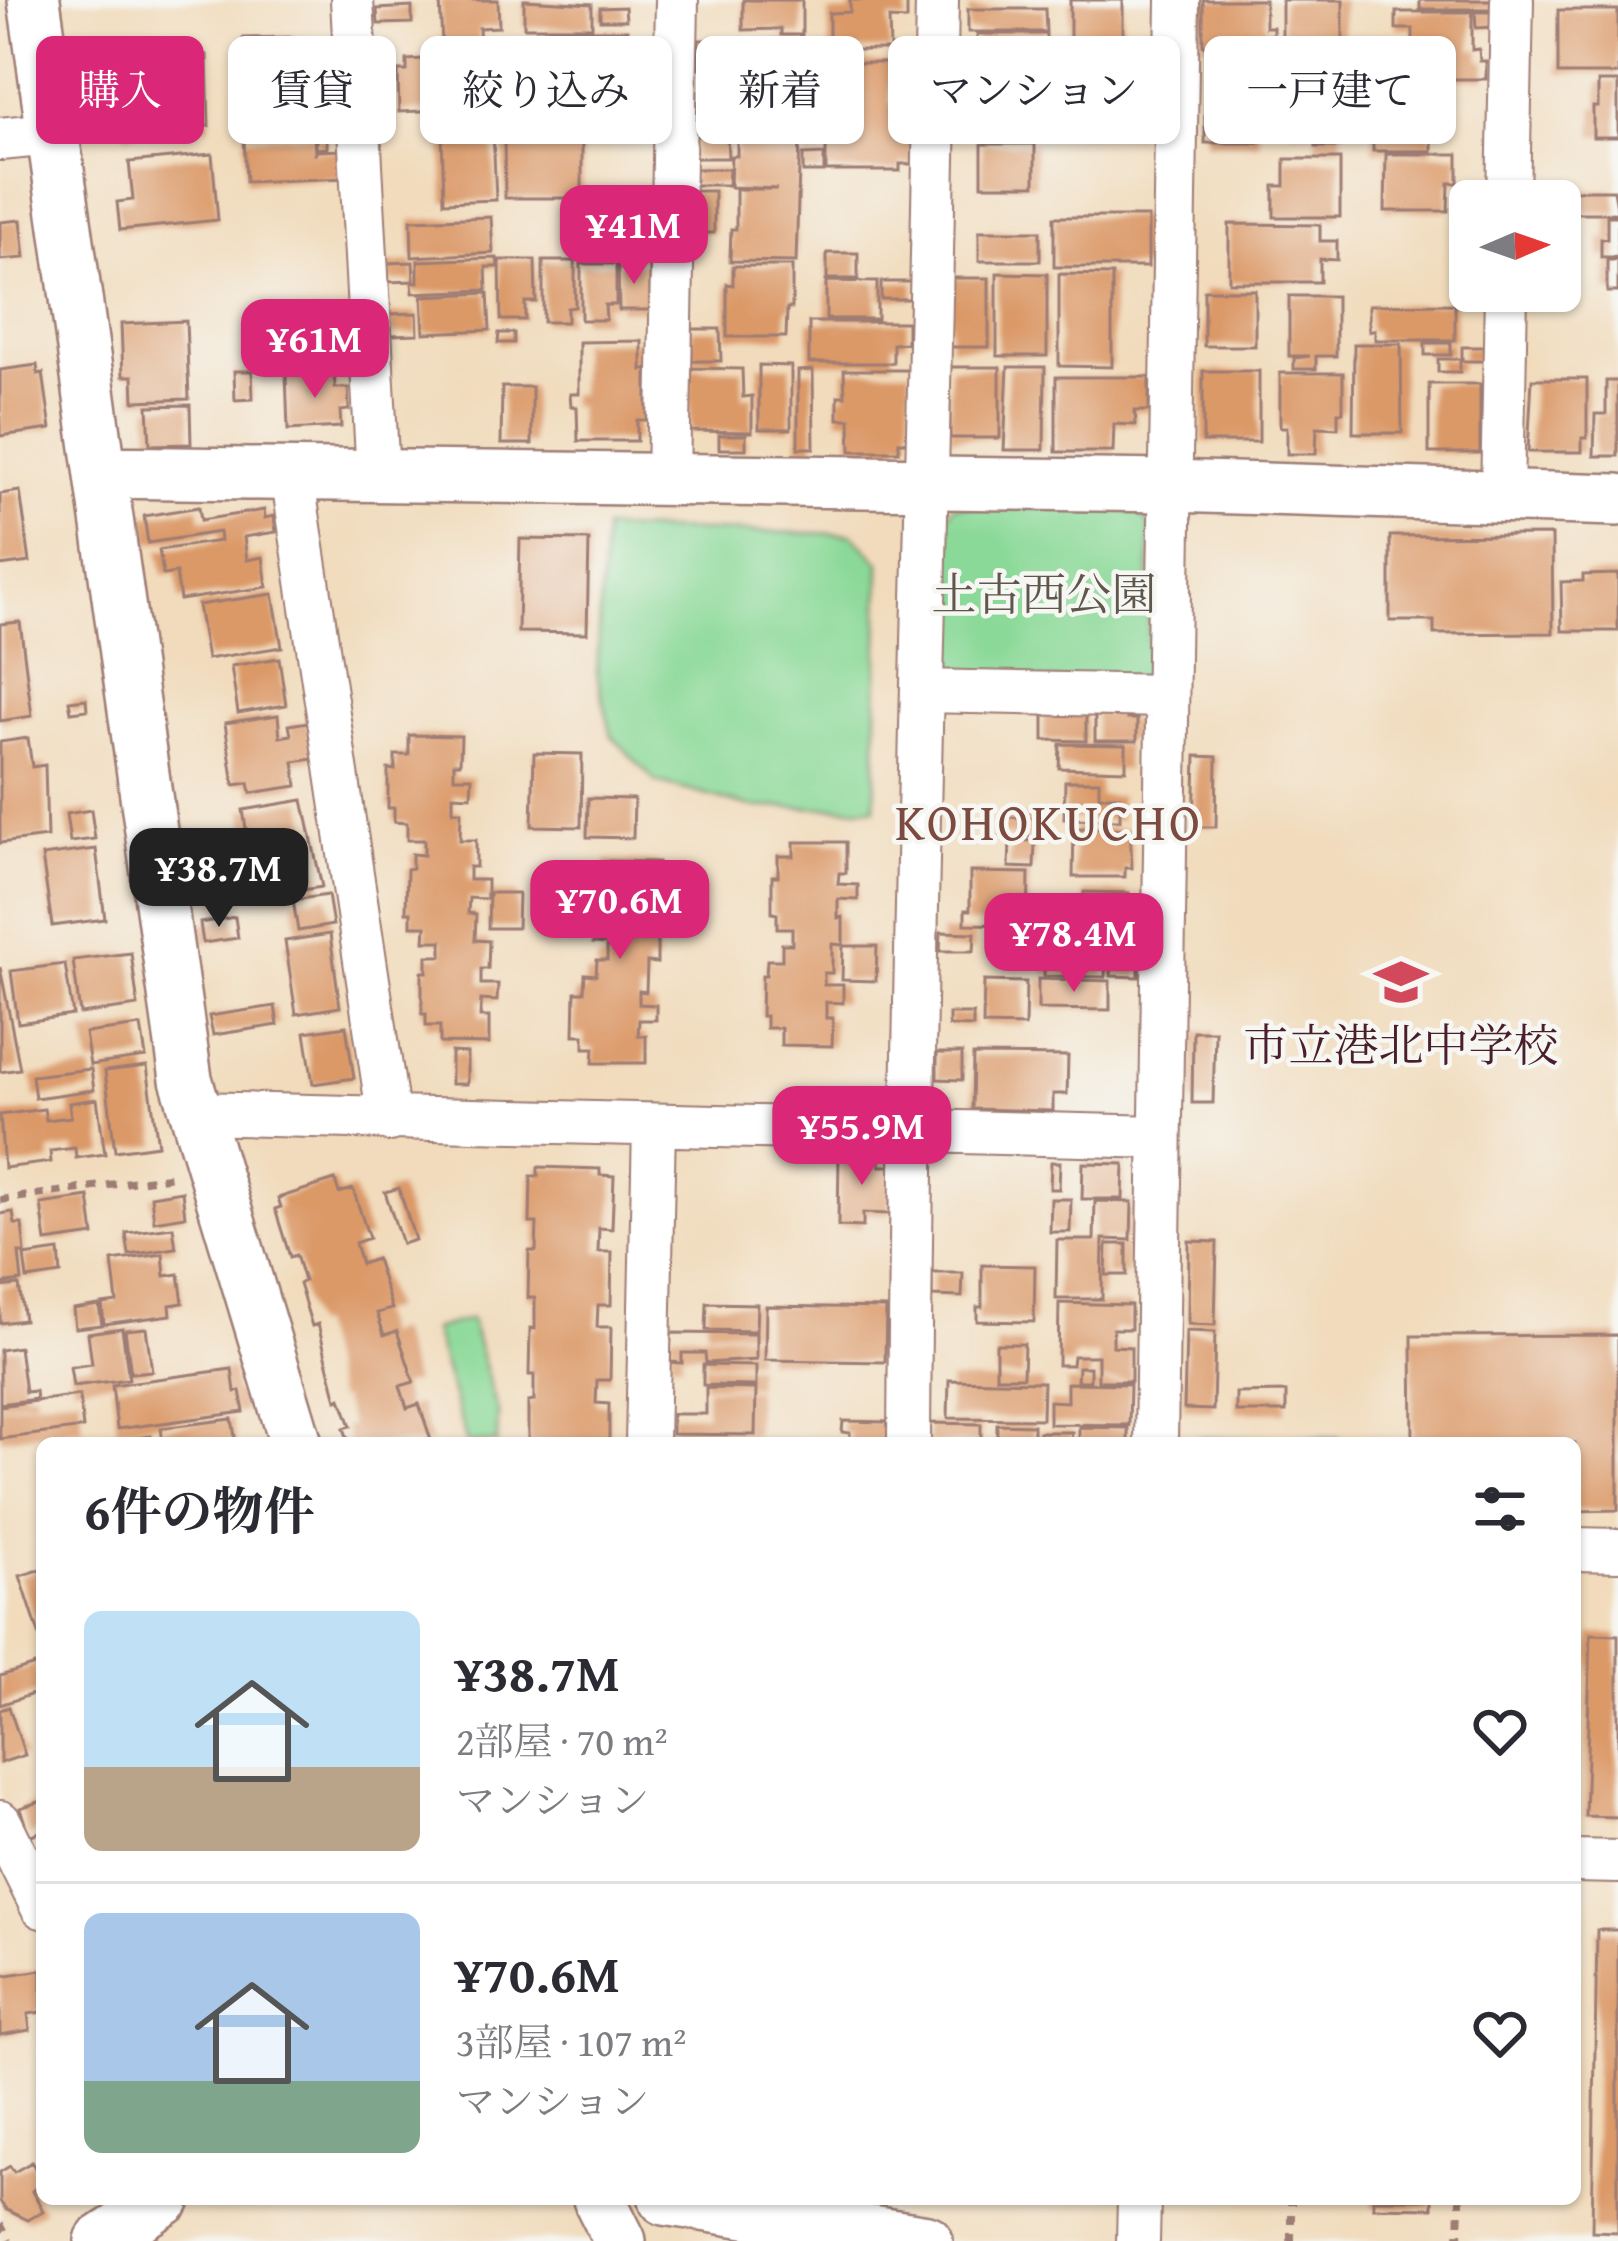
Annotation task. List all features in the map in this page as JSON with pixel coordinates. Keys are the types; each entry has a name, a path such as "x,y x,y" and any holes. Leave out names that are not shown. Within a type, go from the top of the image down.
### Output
{"street":[{"path":"34,0 39,36"},
{"path":"352,0 377,476"},
{"path":"668,479 677,0"},
{"path":"908,1437 937,0"},
{"path":"1156,1437 1178,0"},
{"path":"1508,180 1512,0"},
{"path":"0,139 36,136"},
{"path":"53,144 186,1079 294,1437"},
{"path":"1502,497 1506,312"},
{"path":"100,472 1170,487 1618,500"},
{"path":"292,474 389,1120"},
{"path":"923,692 1167,696"},
{"path":"195,1114 1160,1136"},
{"path":"647,1437 654,1126"},
{"path":"1581,1549 1618,1550"},
{"path":"0,1822 36,1895"},
{"path":"1581,1861 1618,1862"},
{"path":"100,2241 156,2205"},
{"path":"602,2205 620,2241"},
{"path":"702,2205 927,2241"},
{"path":"1138,2241 1139,2205"}],"path":[{"path":"0,1200 211,1171"},
{"path":"1291,2205 1291,2241"},
{"path":"1459,2241 1460,2205"},
{"path":"0,2224 9,2241"}],"green space":[{"name":"土古西公園","path":"955,505 1136,508 1150,526 1148,673 1139,681 950,681 938,667 941,525"},
{"path":"604,529 852,534 880,562 875,808 751,807 656,782 612,736 597,674"},
{"path":"470,1319 498,1412 497,1437 465,1437 433,1330"}],"building":[{"path":"440,0 498,0 499,27 479,28 480,36 442,36"},
{"path":"524,0 592,4 592,27 524,27"},
{"path":"743,0 802,0 802,35 781,35 781,29 743,30"},
{"path":"850,0 907,0 907,20 889,19 888,50 864,50 864,36 829,36 829,13 850,12"},
{"path":"1070,0 1123,0 1123,36 1070,36"},
{"path":"1203,0 1265,0 1265,27 1273,27 1273,36 1204,36 1203,45"},
{"path":"1282,0 1343,0 1343,36 1282,36"},
{"path":"1420,0 1494,0 1494,9 1420,9"},
{"path":"412,7 412,23 378,24 377,9"},
{"path":"625,7 626,20 600,20 600,8"},
{"path":"968,9 1045,9 1046,32 968,32"},
{"path":"1558,10 1618,10 1618,74 1558,74"},
{"path":"1396,12 1472,12 1472,50 1479,49 1480,61 1486,61 1486,79 1456,79 1456,36 1413,36 1413,29 1396,29"},
{"path":"1475,12 1495,12 1495,27 1476,28"},
{"path":"549,30 627,30 627,36 549,36"},
{"path":"977,34 1046,34 1046,36"},
{"path":"204,55 209,126 204,127"},
{"path":"420,59 420,111 399,112 398,71 407,71 407,60"},
{"path":"864,63 888,63 888,144 915,144 915,164 900,164 900,171 826,171 826,144 864,144"},
{"path":"1598,82 1618,82 1618,137 1593,137"},
{"path":"693,136 696,144 727,144 728,158 693,158"},
{"path":"244,144 314,144 315,155 316,151 345,150 347,178 246,182"},
{"path":"442,144 494,144 496,200 444,202"},
{"path":"504,144 582,144 582,198 505,198"},
{"path":"737,144 800,144 796,262 730,261 736,189 777,189 730,187 731,156 737,156"},
{"path":"982,144 1035,144 1035,185 982,185"},
{"path":"1373,144 1432,144 1432,151 1373,151"},
{"path":"212,154 218,220 120,230 117,202 133,200 129,162"},
{"path":"824,154 824,172 803,172 803,155"},
{"path":"1386,154 1458,154 1458,180 1449,180 1448,211 1385,211"},
{"path":"1285,159 1340,159 1340,217 1274,217 1274,186 1285,186"},
{"path":"692,169 729,169 728,185 692,185"},
{"path":"1581,190 1614,190 1618,213 1581,213"},
{"path":"692,191 714,191 714,233 691,233"},
{"path":"1607,216 1618,216 1618,257 1601,257"},
{"path":"491,217 493,253 412,257 411,220"},
{"path":"1054,217 1148,217 1148,267 1054,267"},
{"path":"21,220 25,258 0,260 0,222"},
{"path":"1229,224 1320,225 1320,241 1337,241 1337,260 1320,259 1320,282 1229,282"},
{"path":"979,231 1040,231 1040,261 979,261"},
{"path":"827,253 858,253 858,279 827,279"},
{"path":"497,258 498,267 486,267 487,290 413,293 418,261"},
{"path":"500,260 535,260 536,302 525,302 525,320 501,320"},
{"path":"1607,260 1618,260 1618,292 1607,292"},
{"path":"543,261 575,261 575,307 567,308 567,322 543,322"},
{"path":"413,262 414,281 388,282 387,263"},
{"path":"581,264 616,264 616,305 605,305 606,320 581,320"},
{"path":"618,264 650,264 650,310 619,310"},
{"path":"733,266 792,266 786,337 727,337 727,284 733,285"},
{"path":"997,273 1047,274 1047,356 997,356"},
{"path":"1059,274 1112,275 1112,367 1059,366"},
{"path":"950,278 989,278 989,347 950,347"},
{"path":"826,281 877,282 877,319 826,319"},
{"path":"881,282 914,282 914,299 881,299"},
{"path":"1204,290 1255,290 1255,346 1204,346"},
{"path":"488,293 490,330 424,333 422,296"},
{"path":"1289,296 1336,296 1336,356 1316,356 1316,369 1294,369 1294,358 1310,356 1289,356"},
{"path":"1449,304 1449,312 1455,312 1455,340 1375,340 1375,330 1369,331 1369,305"},
{"path":"417,313 418,334 391,335 390,314"},
{"path":"186,321 189,399 134,401 133,376 123,376 121,324"},
{"path":"809,322 907,322 907,343 893,344 893,363 809,363"},
{"path":"692,329 720,329 721,361 692,361"},
{"path":"499,333 514,333 514,343 498,343"},
{"path":"642,341 647,420 637,420 637,441 578,441 577,407 571,406 570,394 579,394 579,342"},
{"path":"1425,343 1451,343 1451,355 1425,355"},
{"path":"1354,344 1401,344 1402,433 1353,433"},
{"path":"1462,347 1487,347 1487,361 1462,361"},
{"path":"1438,359 1460,359 1460,372 1438,372"},
{"path":"37,365 38,374 43,373 51,429 0,436 0,370"},
{"path":"759,365 791,366 791,429 759,429"},
{"path":"950,367 1000,367 1000,438 950,438"},
{"path":"1008,367 1045,367 1044,450 1004,450"},
{"path":"690,368 742,369 743,397 752,396 752,432 690,431"},
{"path":"813,370 814,448 798,448 798,371"},
{"path":"844,370 910,370 910,442 899,442 899,451 851,451 850,419 838,419 838,396 845,396"},
{"path":"234,371 252,371 253,399 235,400"},
{"path":"334,371 335,388 348,388 349,410 340,411 341,427 288,430 286,373"},
{"path":"1203,371 1259,371 1259,442 1203,442"},
{"path":"1280,373 1343,373 1338,428 1317,427 1316,454 1287,454 1287,427 1280,427"},
{"path":"1056,377 1149,377 1149,411 1135,411 1136,425 1114,424 1113,452 1056,452"},
{"path":"1532,379 1587,379 1587,438 1582,438 1582,452 1528,452"},
{"path":"1606,381 1618,381 1618,456 1594,456 1595,414 1606,414"},
{"path":"1429,384 1480,384 1480,453 1429,453"},
{"path":"502,387 532,387 532,444 501,444"},
{"path":"190,405 191,444 150,445 148,406"},
{"path":"719,435 746,435 746,449 719,449"},
{"path":"20,491 30,562 0,566 0,494"},
{"path":"199,507 201,520 264,510 265,518 274,516 276,532 244,537 247,560 263,557 267,587 180,600 176,573 163,575 159,550 220,541 219,532 148,543 144,516"},
{"path":"1552,535 1553,633 1434,634 1434,621 1390,621 1390,536"},
{"path":"520,539 589,540 587,633 518,632"},
{"path":"1618,574 1618,631 1562,631 1561,582 1583,581 1583,575"},
{"path":"273,594 282,647 207,659 198,605"},
{"path":"20,622 32,716 0,721 0,624"},
{"path":"279,658 286,705 238,713 231,666"},
{"path":"86,699 87,710 71,712 69,701"},
{"path":"1044,710 1086,715 1086,741 1044,740"},
{"path":"1095,713 1137,719 1137,741 1095,741"},
{"path":"278,715 280,737 291,735 289,725 308,722 313,759 294,762 297,786 251,793 249,783 234,785 225,723"},
{"path":"409,735 461,736 454,777 472,777 471,796 453,795 453,811 461,811 460,840 476,840 476,867 469,867 469,880 487,880 487,899 469,898 468,913 476,914 475,940 489,941 488,969 481,969 481,984 498,984 497,1001 481,1000 480,1017 489,1017 489,1044 440,1043 440,1026 426,1026 426,1014 422,1014 422,972 427,972 427,956 442,956 442,941 425,941 426,926 411,926 411,912 406,912 407,869 412,868 412,854 424,855 424,840 407,840 407,823 394,822 394,808 388,808 388,769 395,770 395,755 409,755"},
{"path":"28,738 32,767 45,765 47,837 0,843 0,742"},
{"path":"1060,744 1126,745 1126,770 1059,768"},
{"path":"534,753 582,754 581,827 532,826"},
{"path":"1196,756 1217,757 1216,827 1194,827"},
{"path":"1065,781 1099,781 1099,796 1120,796 1120,820 1064,819"},
{"path":"588,798 634,799 633,838 587,837"},
{"path":"303,800 322,887 257,897 254,881 245,883 241,856 250,854 243,810"},
{"path":"91,810 95,839 70,842 66,814"},
{"path":"1001,817 1036,818 1035,837 1001,836"},
{"path":"1074,828 1130,829 1132,868 1125,868 1125,877 1073,877"},
{"path":"1010,840 1035,841 1034,868 1009,867"},
{"path":"794,842 846,842 846,873 839,873 838,884 858,885 858,900 838,899 843,945 832,944 832,973 824,973 824,985 843,985 843,1003 826,1002 826,1018 833,1018 832,1046 781,1045 781,1028 766,1028 766,1016 761,1016 767,960 782,960 782,944 792,944 792,928 777,928 777,914 772,913 772,876 778,876 778,856 794,856"},
{"path":"96,849 105,919 52,926 42,856"},
{"path":"605,861 658,862 658,890 650,889 650,900 669,901 669,915 649,915 649,934 657,934 657,963 647,962 646,992 639,991 639,1004 656,1005 656,1020 639,1020 638,1036 646,1036 646,1063 593,1063 594,1048 584,1048 584,1035 574,1035 575,992 584,992 585,974 596,975 597,960 607,960 607,944 593,943 593,931 587,931 587,889 593,889 594,872 605,872"},
{"path":"970,872 1029,873 1028,925 965,924 965,910 970,910"},
{"path":"1084,892 1129,893 1128,953 1083,952"},
{"path":"489,893 518,893 517,928 488,928"},
{"path":"328,895 333,925 298,931 293,900"},
{"path":"235,917 238,938 203,943 200,923"},
{"path":"941,932 975,933 974,951 940,951"},
{"path":"330,934 340,1007 296,1014 285,941"},
{"path":"843,946 877,946 876,981 842,980"},
{"path":"1045,946 1106,955 1105,977 1044,976"},
{"path":"131,953 138,1006 80,1014 73,960"},
{"path":"1112,956 1139,956 1139,977 1111,976"},
{"path":"65,964 73,1015 18,1023 11,971"},
{"path":"0,967 20,1069 0,1072"},
{"path":"1038,979 1110,981 1110,1010 1038,1009"},
{"path":"984,981 1026,982 1025,1026 983,1025"},
{"path":"275,1006 278,1025 213,1035 209,1016"},
{"path":"949,1014 973,1014 973,1027 949,1026"},
{"path":"141,1026 146,1057 90,1065 85,1033"},
{"path":"346,1026 354,1078 313,1084 305,1032"},
{"path":"1193,1031 1215,1031 1213,1103 1192,1103"},
{"path":"451,1052 467,1053 467,1084 451,1084"},
{"path":"937,1053 962,1053 962,1080 937,1079"},
{"path":"973,1055 1068,1056 1067,1094 1053,1094 1053,1111 972,1109"},
{"path":"147,1066 158,1145 115,1151 105,1071"},
{"path":"91,1069 94,1090 35,1098 32,1076"},
{"path":"97,1099 105,1154 76,1158 75,1148 50,1151 51,1162 4,1168 0,1115 44,1109 46,1120 71,1117 69,1103"},
{"path":"839,1154 880,1155 880,1166 891,1166 890,1214 863,1213 863,1227 838,1226"},
{"path":"1051,1162 1060,1162 1059,1189 1050,1189"},
{"path":"1083,1163 1124,1164 1123,1199 1082,1199"},
{"path":"538,1167 600,1169 600,1175 614,1176 612,1229 599,1228 598,1252 612,1252 611,1305 598,1305 597,1327 611,1327 610,1380 597,1380 596,1403 609,1404 609,1437 528,1437 528,1402 534,1401 530,1328 535,1329 535,1298 528,1298 529,1251 536,1251 537,1223 530,1223 531,1176 538,1176"},
{"path":"335,1180 339,1193 353,1189 369,1238 355,1243 361,1264 376,1259 392,1309 377,1313 384,1335 397,1331 414,1382 400,1386 407,1408 419,1404 430,1437 347,1437 344,1428 351,1426 341,1398 337,1400 318,1324 312,1326 296,1255 290,1257 275,1209 281,1207 278,1198"},
{"path":"399,1188 415,1240 402,1244 385,1192"},
{"path":"182,1191 185,1216 154,1221 151,1196"},
{"path":"89,1197 94,1235 46,1242 41,1204"},
{"path":"1051,1199 1071,1199 1070,1232 1050,1232"},
{"path":"1095,1201 1132,1202 1131,1240 1103,1239 1102,1299 1056,1299 1057,1240 1094,1240"},
{"path":"13,1212 15,1224 22,1224 22,1281 0,1284 0,1214"},
{"path":"173,1227 176,1248 129,1255 126,1233"},
{"path":"1189,1241 1217,1242 1215,1325 1188,1324"},
{"path":"1107,1244 1127,1244 1127,1275 1106,1275"},
{"path":"59,1251 61,1274 27,1279 24,1256"},
{"path":"163,1254 165,1276 179,1274 183,1303 170,1305 171,1315 104,1324 102,1304 117,1302 112,1261"},
{"path":"982,1265 1035,1266 1034,1322 977,1321 977,1307 982,1307"},
{"path":"932,1273 963,1273 962,1297 932,1296"},
{"path":"19,1285 24,1320 0,1323 0,1287"},
{"path":"707,1303 757,1304 756,1331 706,1330"},
{"path":"1059,1303 1131,1305 1131,1329 1113,1329 1113,1346 1131,1347 1131,1381 1098,1381 1098,1356 1073,1356 1072,1365 1058,1365"},
{"path":"99,1305 102,1325 75,1328 73,1309"},
{"path":"766,1306 886,1308 885,1362 765,1360"},
{"path":"122,1328 129,1379 73,1386 70,1367 92,1364 88,1333"},
{"path":"146,1328 152,1371 131,1373 125,1330"},
{"path":"1186,1331 1215,1332 1213,1410 1184,1409"},
{"path":"671,1333 756,1334 756,1360 706,1363 705,1353 682,1353 682,1363 670,1362"},
{"path":"1618,1335 1618,1510 1581,1511 1581,1437 1413,1437 1412,1336"},
{"path":"996,1344 1024,1344 1023,1377 996,1377"},
{"path":"19,1347 25,1392 35,1391 36,1399 0,1404 0,1350"},
{"path":"703,1365 756,1366 756,1386 703,1385"},
{"path":"1078,1367 1090,1367 1090,1381 1077,1381"},
{"path":"232,1369 244,1412 117,1429 112,1385"},
{"path":"949,1380 1043,1382 1042,1419 948,1418"},
{"path":"1067,1383 1130,1384 1129,1425 1049,1424 1049,1401 1067,1402"},
{"path":"706,1388 756,1389 755,1435 672,1434 672,1414 706,1414"},
{"path":"1286,1392 1286,1412 1236,1412 1236,1393"},
{"path":"79,1395 83,1428 0,1439 0,1406"},
{"path":"232,1419 235,1437 162,1437 161,1428"},
{"path":"843,1421 889,1422 889,1437 850,1437 842,1432"},
{"path":"928,1423 981,1424 981,1437 928,1437"},
{"path":"997,1424 1033,1425 1033,1437 997,1437"},
{"path":"1079,1427 1128,1428 1128,1437 1079,1437"},
{"path":"1039,1432 1072,1432 1072,1437 1039,1437"},
{"path":"36,1571 36,1625 20,1576"},
{"path":"1591,1634 1618,1635 1618,1817 1585,1816"},
{"path":"35,1665 36,1693 0,1705 0,1676"},
{"path":"9,1707 25,1755 0,1763 0,1710"},
{"path":"36,1803 36,1833 29,1836 20,1808"},
{"path":"1597,1930 1618,1930 1618,2232 1592,2231"},
{"path":"36,1971 36,2013 28,2014 30,2030 0,2035 0,1976"},
{"path":"32,2162 36,2170 32,2191 43,2211 27,2220 5,2209 0,2201 0,2172 10,2166 14,2172"},
{"path":"1373,2205 1432,2205 1432,2208"}],"place":[{"name":"市立港北中学校","path":"1401,982"}],"district":[{"name":"KOHOKUCHO","path":"1049,821"}]}
